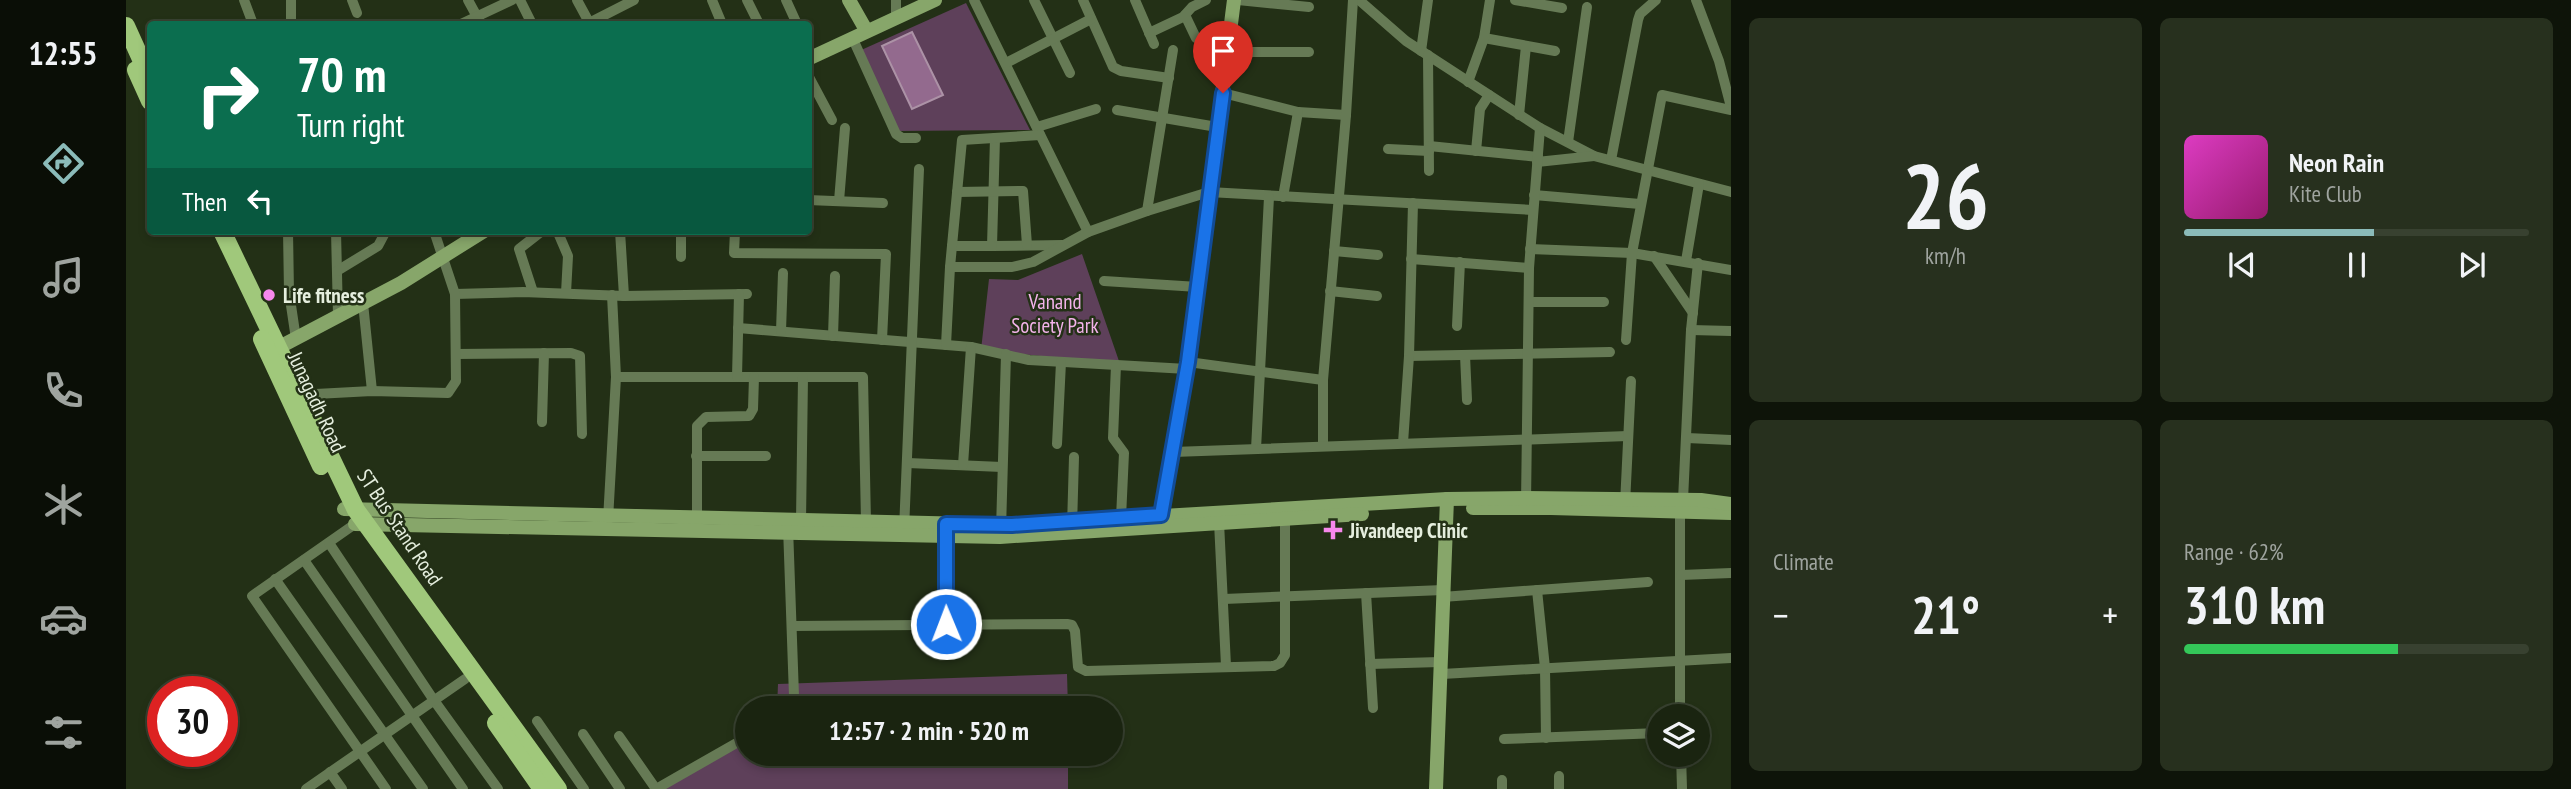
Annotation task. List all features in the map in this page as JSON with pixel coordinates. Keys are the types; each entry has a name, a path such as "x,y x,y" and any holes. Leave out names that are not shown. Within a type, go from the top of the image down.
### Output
{"main road":[{"path":"126,26 147,72"},
{"path":"126,49 147,95"},
{"name":"Junagadh Road","path":"213,235 274,350"},
{"name":"ST Bus Stand Road","path":"224,235 295,395 333,466 356,517 558,789"},
{"path":"356,517 542,789"}],"street":[{"path":"244,0 252,21"},
{"path":"291,0 291,21"},
{"path":"352,0 357,13"},
{"path":"468,0 479,21 512,0"},
{"path":"520,0 530,21"},
{"path":"577,0 588,21"},
{"path":"595,21 634,0"},
{"path":"712,0 721,21"},
{"path":"747,0 758,21"},
{"path":"786,0 796,21"},
{"path":"849,0 897,134 902,138 916,138"},
{"path":"895,0 896,17"},
{"path":"812,54 936,0"},
{"path":"974,0 1088,232"},
{"path":"1034,0 1070,73"},
{"path":"1083,0 1116,69 1169,78"},
{"path":"1135,0 1152,39 1186,8 1206,0"},
{"path":"1161,521 1187,365 1236,0 1309,7"},
{"path":"1322,446 1322,380 1346,115 1353,0"},
{"path":"1359,0 1406,41 1540,128 1594,156 1731,192"},
{"path":"1428,0 1425,53 1429,171"},
{"path":"1468,82 1484,38 1490,0"},
{"path":"1515,0 1562,8"},
{"path":"1611,160 1638,20 1640,14 1656,0"},
{"path":"1626,340 1632,253 1662,95 1731,108 1719,61 1696,0"},
{"path":"1568,142 1587,7"},
{"path":"1186,8 1196,38"},
{"path":"1006,64 1091,19"},
{"path":"1484,38 1555,51"},
{"path":"1519,115 1526,46"},
{"path":"1147,211 1174,50"},
{"path":"1229,52 1309,52"},
{"path":"812,82 832,120"},
{"path":"1223,93 1298,112 1346,115"},
{"path":"1476,150 1480,109 1489,95"},
{"path":"946,345 962,140 1038,131 1096,109"},
{"path":"1117,110 1217,127"},
{"path":"1283,197 1298,112"},
{"path":"839,201 845,128"},
{"path":"1526,503 1529,268 1540,128"},
{"path":"992,246 995,138"},
{"path":"1388,149 1476,150 1537,160 1594,156"},
{"path":"904,529 919,169"},
{"path":"1686,261 1699,184"},
{"path":"957,192 1023,191 1027,245"},
{"path":"950,267 1012,267 1033,262 1088,232 1209,192 1533,210"},
{"path":"1534,195 1640,204"},
{"path":"1256,449 1269,197"},
{"path":"812,200 883,203"},
{"path":"1403,443 1409,356 1413,203"},
{"path":"289,235 289,292 296,339"},
{"path":"336,235 338,316"},
{"path":"337,271 378,246 384,235"},
{"path":"295,395 372,391 448,393 453,389 456,382 455,294 436,235"},
{"path":"274,350 445,257 478,235"},
{"path":"533,292 519,249 537,235"},
{"path":"559,235 568,257 566,293"},
{"path":"608,522 620,235"},
{"path":"681,235 681,257"},
{"path":"735,235 734,253 886,254 882,340"},
{"path":"952,246 1065,244"},
{"path":"1530,249 1632,253 1731,270"},
{"path":"1334,251 1378,255"},
{"path":"1654,257 1693,313"},
{"path":"1411,259 1529,268"},
{"path":"1457,326 1460,262"},
{"path":"1680,704 1681,504 1687,438 1691,330 1698,263"},
{"path":"781,331 783,273"},
{"path":"832,336 835,276"},
{"path":"1104,281 1198,287"},
{"path":"1330,291 1377,296"},
{"path":"455,294 743,294 738,328 737,377"},
{"path":"1528,302 1604,302"},
{"path":"363,303 372,391"},
{"path":"738,328 971,347 1029,360 1116,365 1187,365 1322,380"},
{"path":"1691,330 1731,331"},
{"path":"963,465 971,347"},
{"path":"1409,356 1610,352"},
{"path":"542,422 544,353"},
{"path":"456,354 571,353 580,356 582,434"},
{"path":"1001,531 1006,354"},
{"path":"1465,355 1467,400"},
{"path":"1057,444 1061,362"},
{"path":"1116,365 1112,438 1124,453 1121,518"},
{"path":"616,377 863,377 866,522"},
{"path":"696,524 698,422 706,417 744,418 752,412 754,377"},
{"path":"794,696 792,525 803,377"},
{"path":"1625,505 1631,382"},
{"path":"1173,452 1628,436"},
{"path":"1687,438 1731,440"},
{"path":"696,456 766,456"},
{"path":"1072,528 1073,457"},
{"path":"908,463 1002,467"},
{"path":"386,789 252,596 329,543 356,517 1001,531 1447,504 1731,503"},
{"path":"1436,789 1447,504"},
{"path":"1681,504 1731,513"},
{"path":"1072,528 1121,518 1219,522 1285,518 1349,509"},
{"path":"792,626 1070,624 1075,631 1078,667 1086,671 1274,666 1283,660 1285,518"},
{"path":"792,525 866,522 904,529"},
{"path":"1219,522 1226,666"},
{"path":"945,530 946,624"},
{"path":"329,543 433,699 498,789"},
{"path":"304,560 463,789"},
{"path":"1681,575 1731,573"},
{"path":"275,579 423,789"},
{"path":"1224,598 1537,590 1648,582"},
{"path":"1537,590 1545,668 1546,738"},
{"path":"1366,593 1373,708"},
{"path":"1370,664 1441,668 1545,668 1731,658"},
{"path":"306,789 465,679"},
{"path":"537,722 584,789"},
{"path":"583,734 620,789"},
{"path":"1504,739 1647,734"},
{"path":"619,736 656,789 735,744"},
{"path":"1681,767 1682,789"},
{"path":"330,772 342,789"},
{"path":"1559,776 1559,789"}],"green space":[{"path":"966,3 1030,130 897,131 859,51"},
{"name":"Vanand Society Park","path":"1082,254 1120,364 981,350 989,279 1018,280"},
{"path":"1067,674 1068,696 778,696 778,684"},
{"path":"735,746 735,766 1068,766 1068,789 662,789"}],"shaded area":[{"path":"912,32 943,95 912,109 882,46"}],"place":[{"name":"Life fitness","path":"269,295"},
{"name":"Jivandeep Clinic","path":"1333,530"}],"route":[{"path":"946,624 946,524 1012,525 1161,515 1188,362 1223,93"}]}
